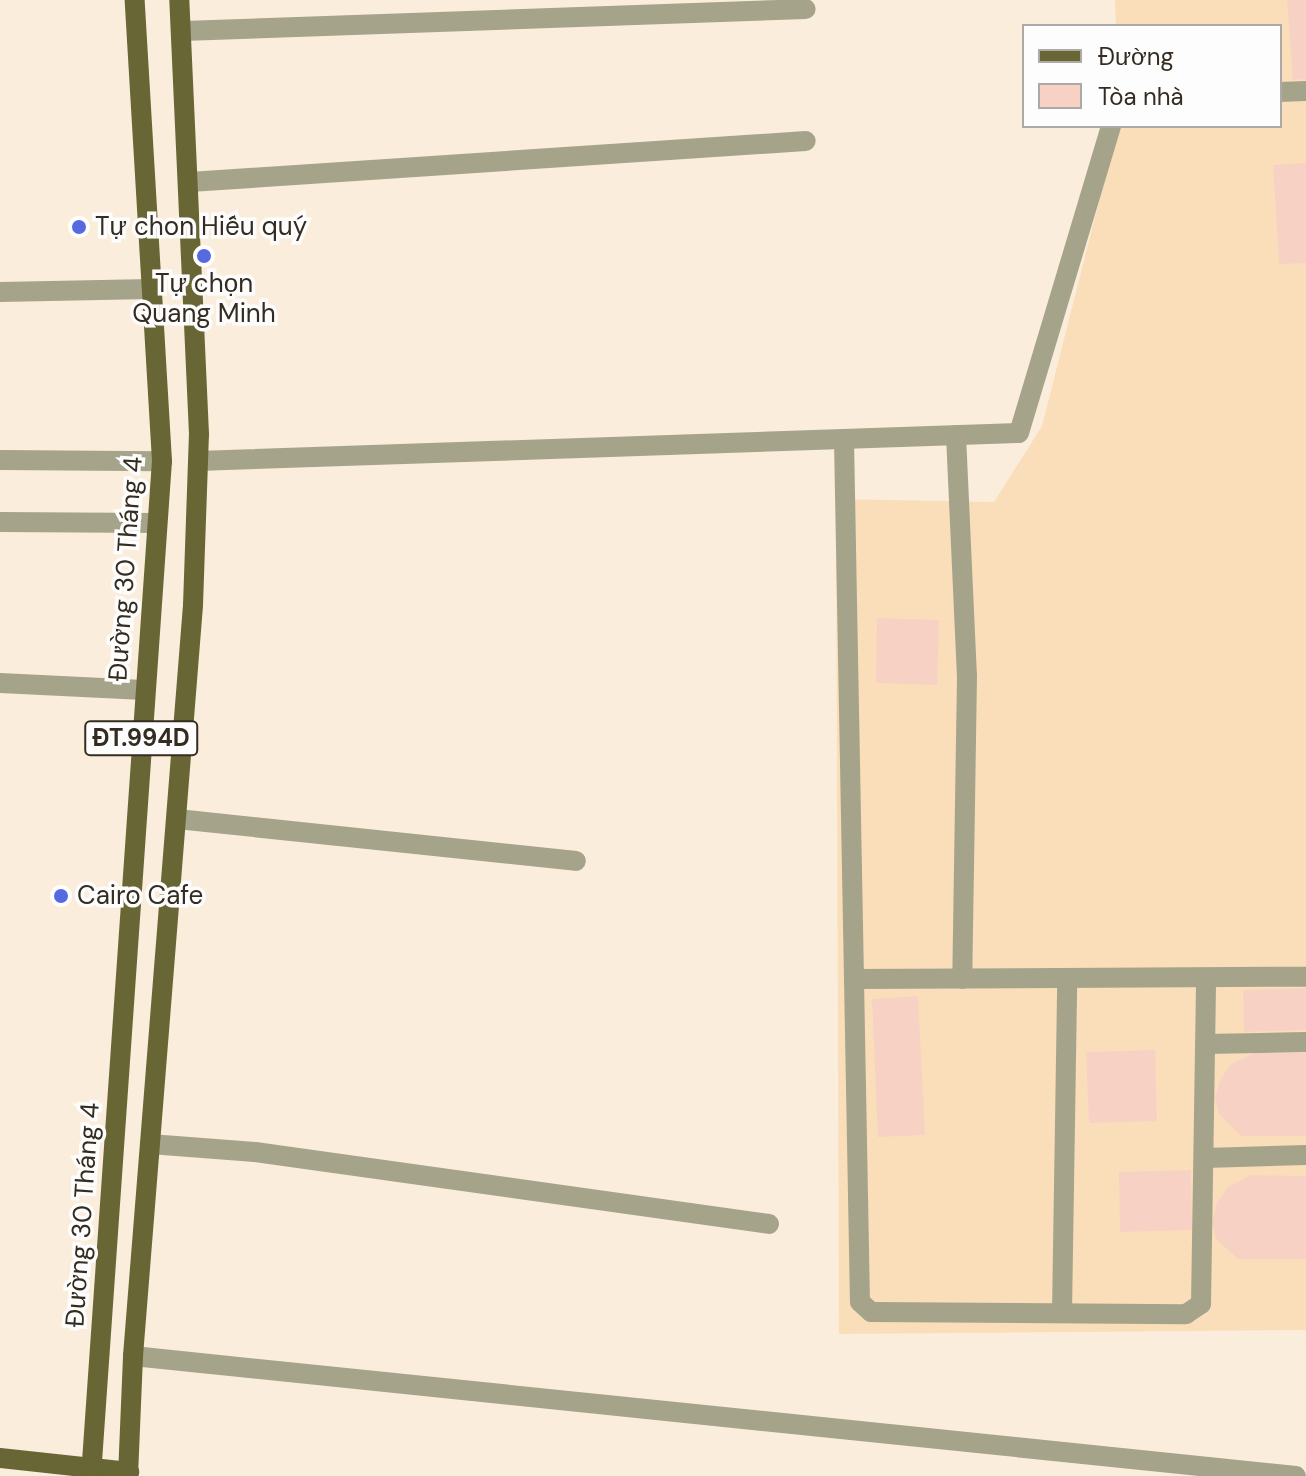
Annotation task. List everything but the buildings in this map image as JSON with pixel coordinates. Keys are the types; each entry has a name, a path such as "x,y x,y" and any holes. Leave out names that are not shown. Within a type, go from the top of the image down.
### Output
{"main road":[{"name":"Đường 30 Tháng 4","path":"91,1472 162,461 135,0"},
{"name":"ĐT.994D","path":"128,1474 133,1356 177,819 198,461 190,182 179,0"},
{"path":"162,461 198,461"},
{"path":"99,1353 133,1356"},
{"path":"0,1458 91,1472 128,1474"}],"street":[{"path":"183,31 806,9"},
{"path":"1282,92 1306,91"},
{"path":"198,461 1019,433 1110,128"},
{"path":"190,182 806,141"},
{"path":"0,292 151,289"},
{"path":"956,435 967,676 962,979"},
{"path":"844,439 860,1302 871,1312 1186,1314 1201,1304 1206,978"},
{"path":"0,460 162,461"},
{"path":"0,522 157,523"},
{"path":"0,683 144,690"},
{"path":"177,819 576,861"},
{"path":"854,979 1306,977"},
{"path":"1062,1313 1067,979"},
{"path":"1206,1044 1306,1042"},
{"path":"150,1144 255,1152 769,1224"},
{"path":"1205,1158 1306,1155"},
{"path":"133,1356 1296,1476"}],"shaded area":[{"path":"1115,0 1306,0 1306,1330 839,1334 836,499 994,502 1042,426 1117,128 1282,128 1282,24 1116,24"}],"place":[{"name":"Tự chon Hiếu quý","path":"79,227"},
{"name":"Tự chọn Quang Minh","path":"204,256"},
{"name":"Cairo Cafe","path":"61,896"}]}
